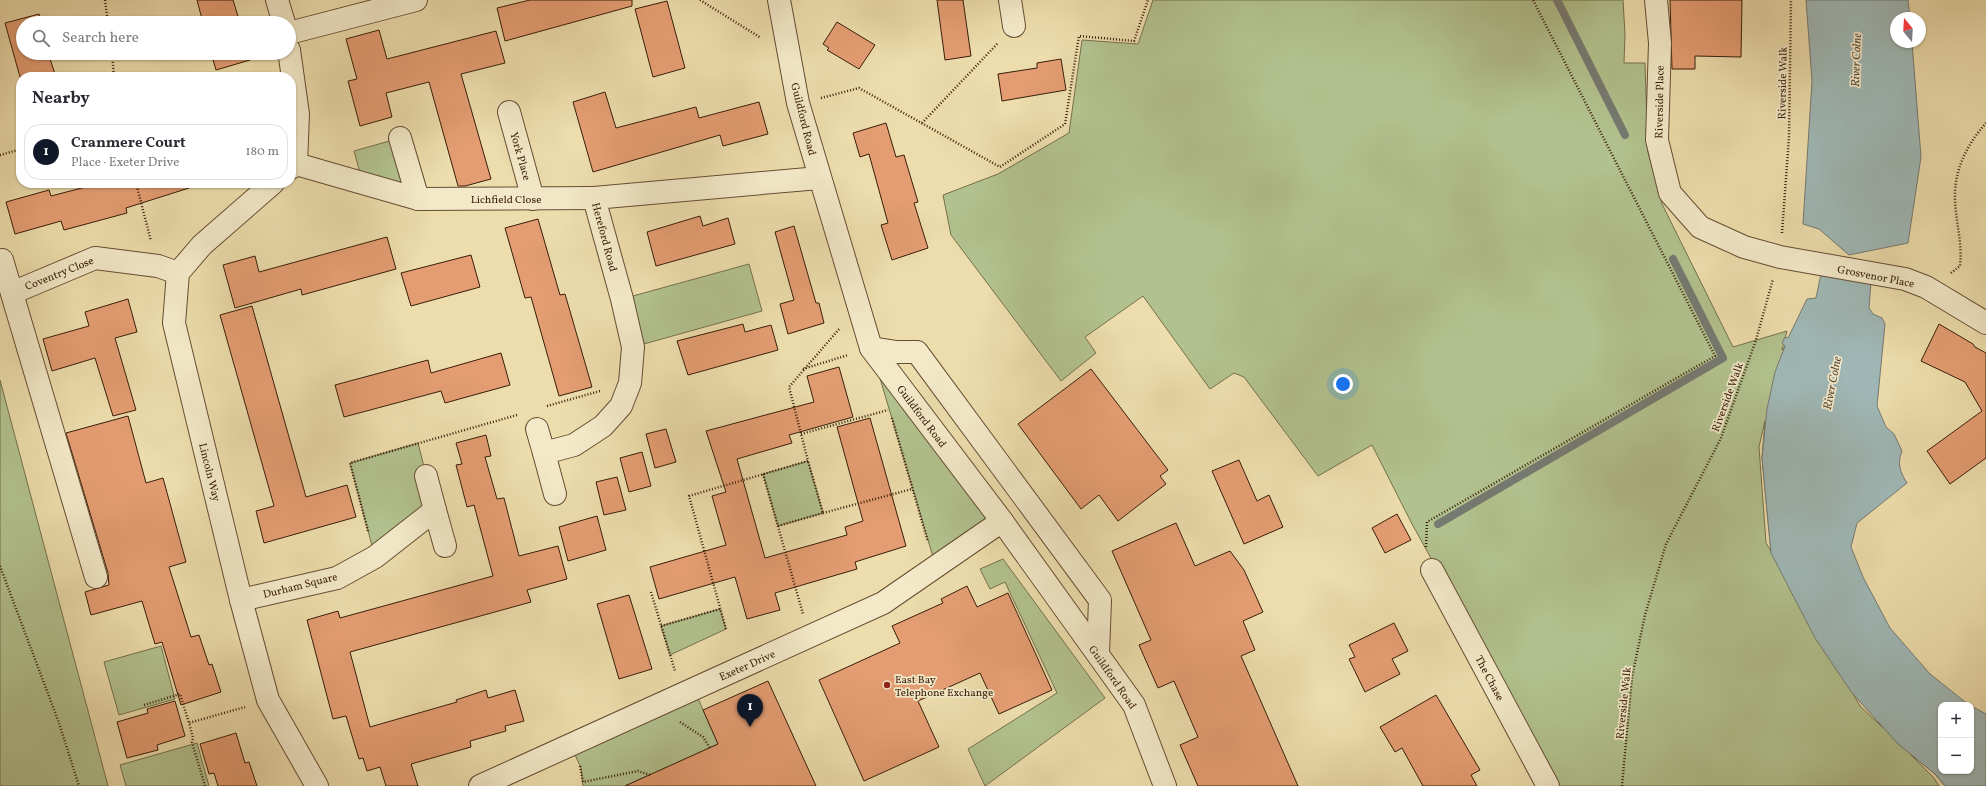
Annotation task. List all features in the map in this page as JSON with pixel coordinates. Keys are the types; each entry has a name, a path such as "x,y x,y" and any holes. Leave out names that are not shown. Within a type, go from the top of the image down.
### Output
{"street":[{"path":"277,0 282,16"},
{"name":"Guildford Road","path":"779,0 798,103 871,348 1002,522 1134,705 1165,786"},
{"path":"1010,0 1014,26"},
{"name":"Riverside Place","path":"1656,0 1660,42 1657,140 1670,193 1700,227 1744,247 1780,257"},
{"path":"296,31 402,2"},
{"path":"290,60 292,72"},
{"path":"296,100 298,114 296,140"},
{"name":"York Place","path":"509,112 533,199"},
{"path":"400,138 418,199"},
{"name":"Lichfield Close","path":"296,167 418,199 594,198"},
{"name":"Hereford Road","path":"544,454 574,445 603,426 621,406 630,383 633,347 622,299 594,198 820,178"},
{"path":"178,273 202,244 267,188"},
{"name":"Grosvenor Place","path":"1780,257 1905,279 1926,286 1986,322"},
{"name":"Coventry Close","path":"12,292 95,258 158,266 178,273"},
{"name":"Coventry Close","path":"2,260 96,577"},
{"name":"Lincoln Way","path":"178,273 174,323 241,600 268,700 317,786"},
{"path":"871,348 897,352 917,352 1100,600 1098,654"},
{"path":"530,421 544,454 555,494"},
{"path":"426,476 445,546"},
{"name":"Durham Square","path":"241,600 337,578 376,557 435,510"},
{"name":"Exeter Drive","path":"480,786 810,637 883,602 1002,522"},
{"name":"The Chase","path":"1432,570 1548,786"}],"path":[{"path":"105,0 107,16"},
{"path":"700,0 763,39"},
{"path":"798,103 859,88 1000,167 1066,124 1079,36 1134,41 1148,0"},
{"path":"1426,549 1428,522 1715,356 1533,0"},
{"name":"Riverside Walk","path":"1622,786 1632,677 1645,615 1664,551 1721,438 1756,340 1780,257 1789,137 1791,0"},
{"path":"922,123 1014,26"},
{"path":"113,60 114,72"},
{"path":"1926,286 1949,275 1960,266 1961,255 1955,192 1959,168 1972,139 1986,123"},
{"path":"0,155 16,150"},
{"path":"137,188 158,266"},
{"path":"823,513 789,387 802,369 859,307"},
{"path":"802,369 871,348"},
{"path":"546,407 630,383"},
{"path":"888,403 936,567"},
{"path":"801,434 890,410"},
{"path":"376,557 350,463 530,421"},
{"path":"726,629 688,496 808,461"},
{"path":"763,474 810,637"},
{"path":"778,526 912,488"},
{"path":"0,566 59,723 79,786"},
{"path":"651,592 682,695"},
{"path":"661,626 720,608"},
{"path":"144,705 180,694 205,786"},
{"path":"188,723 268,700"},
{"path":"656,706 703,737 710,748"},
{"path":"583,782 638,771 650,775"}],"green space":[{"path":"1153,0 1623,0 1625,34 1624,63 1645,63 1648,152 1662,204 1733,347 1787,331 1782,350 1785,346 1774,557 1860,706 1880,725 1938,769 1938,774 1974,774 1986,786 1945,786 1935,774 1908,752 1934,778 1939,786 1557,786 1411,522 1372,445 1318,476 1244,377 1234,373 1210,389 1143,296 1085,337 1096,353 1061,381 951,235 943,195 998,174 1069,133 1082,40 1138,44","holes":["1765,421 1762,458 1771,551 1766,543 1759,447"]},
{"path":"400,138 418,199 363,184 354,151"},
{"path":"749,264 762,311 633,347 622,299"},
{"path":"871,348 1002,521 936,567"},
{"path":"0,380 108,786 0,786"},
{"path":"418,443 435,510 375,557 350,463"},
{"path":"808,461 823,513 778,526 763,474"},
{"path":"1003,559 1105,698 985,786 968,749 1057,693 1005,582 990,589 980,569"},
{"path":"720,609 726,629 670,655 661,626"},
{"path":"161,646 175,699 119,715 104,662"},
{"path":"694,689 718,744 625,786 583,786 581,768 571,746"},
{"path":"197,743 209,786 126,786 120,765"}],"water":[{"name":"River Colne","path":"1806,0 1908,0 1909,12 1890,12 1890,48 1912,48 1921,157 1908,243 1849,255 1819,229 1803,224 1812,81"},
{"name":"River Colne","path":"1821,274 1871,282 1869,308 1873,314 1882,318 1885,324 1877,406 1886,427 1894,434 1902,451 1900,455 1900,467 1907,483 1857,523 1851,547 1863,577 1890,628 1930,674 1965,702 1938,702 1938,774 1974,774 1974,708 1986,714 1986,786 1945,786 1935,774 1898,744 1852,693 1815,638 1771,553 1762,458 1767,409 1775,372 1785,346 1782,343 1785,337 1788,338 1807,299 1816,298"}],"building":[{"path":"197,0 233,0 238,16 201,16"},
{"path":"530,0 632,0 632,6 505,41 497,8"},
{"path":"937,0 963,0 971,56 945,60"},
{"path":"1670,0 1742,0 1741,57 1695,56 1695,69 1672,69"},
{"path":"667,1 685,68 653,77 635,9"},
{"path":"16,20 16,60 50,60 54,72 19,72 5,23"},
{"path":"837,22 875,45 859,69 827,50 829,48 823,44"},
{"path":"379,30 387,59 496,31 505,63 461,74 491,179 465,186 458,186 429,82 386,93 392,117 360,126 348,81 357,79 346,39"},
{"path":"1061,59 1066,90 1002,101 998,74 1037,68 1037,63"},
{"path":"213,60 250,60 216,70"},
{"path":"605,92 616,128 696,107 699,118 759,102 768,134 723,146 720,135 593,172 573,102"},
{"path":"886,123 896,157 904,155 918,202 914,203 928,248 892,260 881,225 888,223 869,154 860,157 853,133"},
{"path":"82,188 189,188 126,208 127,213 64,230 61,221 15,234 6,202 49,190 51,196"},
{"path":"700,216 703,226 728,218 735,244 656,266 647,232"},
{"path":"538,219 560,295 565,294 592,387 559,396 531,297 525,298 505,228"},
{"path":"794,226 816,303 819,303 824,323 788,334 780,304 794,300 775,232"},
{"path":"387,237 396,269 302,295 301,289 235,308 223,265 255,256 259,272"},
{"path":"471,255 480,287 411,306 401,273"},
{"path":"128,299 137,332 115,338 136,410 113,416 95,358 52,371 43,339 89,326 85,312"},
{"path":"252,306 306,497 347,485 356,517 264,543 256,511 274,506 220,315"},
{"path":"743,324 745,332 771,325 778,350 688,375 677,341"},
{"path":"1939,324 1986,353 1986,458 1950,484 1927,451 1982,411 1965,382 1921,361"},
{"path":"501,353 510,385 445,403 441,391 344,417 335,385 428,360 431,373"},
{"path":"839,367 853,417 789,435 792,443 737,459 765,558 847,535 845,527 863,521 837,427 870,418 906,546 855,562 857,569 775,593 780,610 747,619 735,577 659,599 650,567 726,545 712,496 726,492 706,431 814,402 807,376"},
{"path":"1091,369 1168,470 1160,476 1166,484 1118,521 1099,495 1081,509 1018,424"},
{"path":"128,416 146,483 163,478 186,562 169,567 191,637 199,635 209,665 212,664 221,692 181,705 162,642 155,644 142,601 91,615 85,592 109,585 108,573 66,433"},
{"path":"666,429 676,462 655,468 646,434"},
{"path":"486,435 491,456 485,457 497,499 504,498 519,556 558,546 567,579 527,590 531,602 350,652 370,727 457,702 456,700 486,690 488,698 515,690 524,721 505,726 506,731 470,741 471,747 411,764 418,786 386,786 380,767 367,771 363,758 359,759 346,716 333,719 307,620 338,611 340,618 493,576 474,505 467,507 456,465 462,464 456,443"},
{"path":"642,452 651,486 629,492 620,458"},
{"path":"1239,460 1257,501 1269,495 1283,527 1244,544 1212,471"},
{"path":"617,477 626,510 604,515 596,482"},
{"path":"1397,514 1411,540 1385,553 1372,528"},
{"path":"597,516 606,550 568,561 559,527"},
{"path":"1176,523 1195,566 1230,551 1244,570 1263,612 1243,621 1255,650 1241,656 1298,786 1198,786 1180,745 1198,737 1174,681 1158,688 1139,645 1151,640 1112,551"},
{"name":"East Bay Telephone Exchange","path":"967,586 977,607 1008,593 1052,690 999,714 980,673 918,701 939,747 864,781 819,680 900,643 892,626 943,603 941,599"},
{"path":"629,595 652,669 619,679 597,604"},
{"path":"1394,623 1408,651 1392,659 1400,674 1365,692 1349,659 1355,657 1349,645"},
{"path":"768,681 816,786 625,786 718,744 703,710"},
{"path":"1436,695 1480,770 1471,775 1477,786 1423,786 1402,748 1395,752 1380,727"},
{"path":"175,701 185,736 157,745 158,750 127,758 117,722 148,713 147,709"},
{"path":"236,733 245,763 249,762 257,786 218,786 214,773 209,774 200,744"}],"waterway":[{"path":"1557,0 1625,135"},
{"path":"1438,524 1723,358 1673,259"}],"place":[{"name":"East Bay Telephone Exchange","path":"887,685"},
{"name":"Cranmere Court","path":"750,727"}]}
